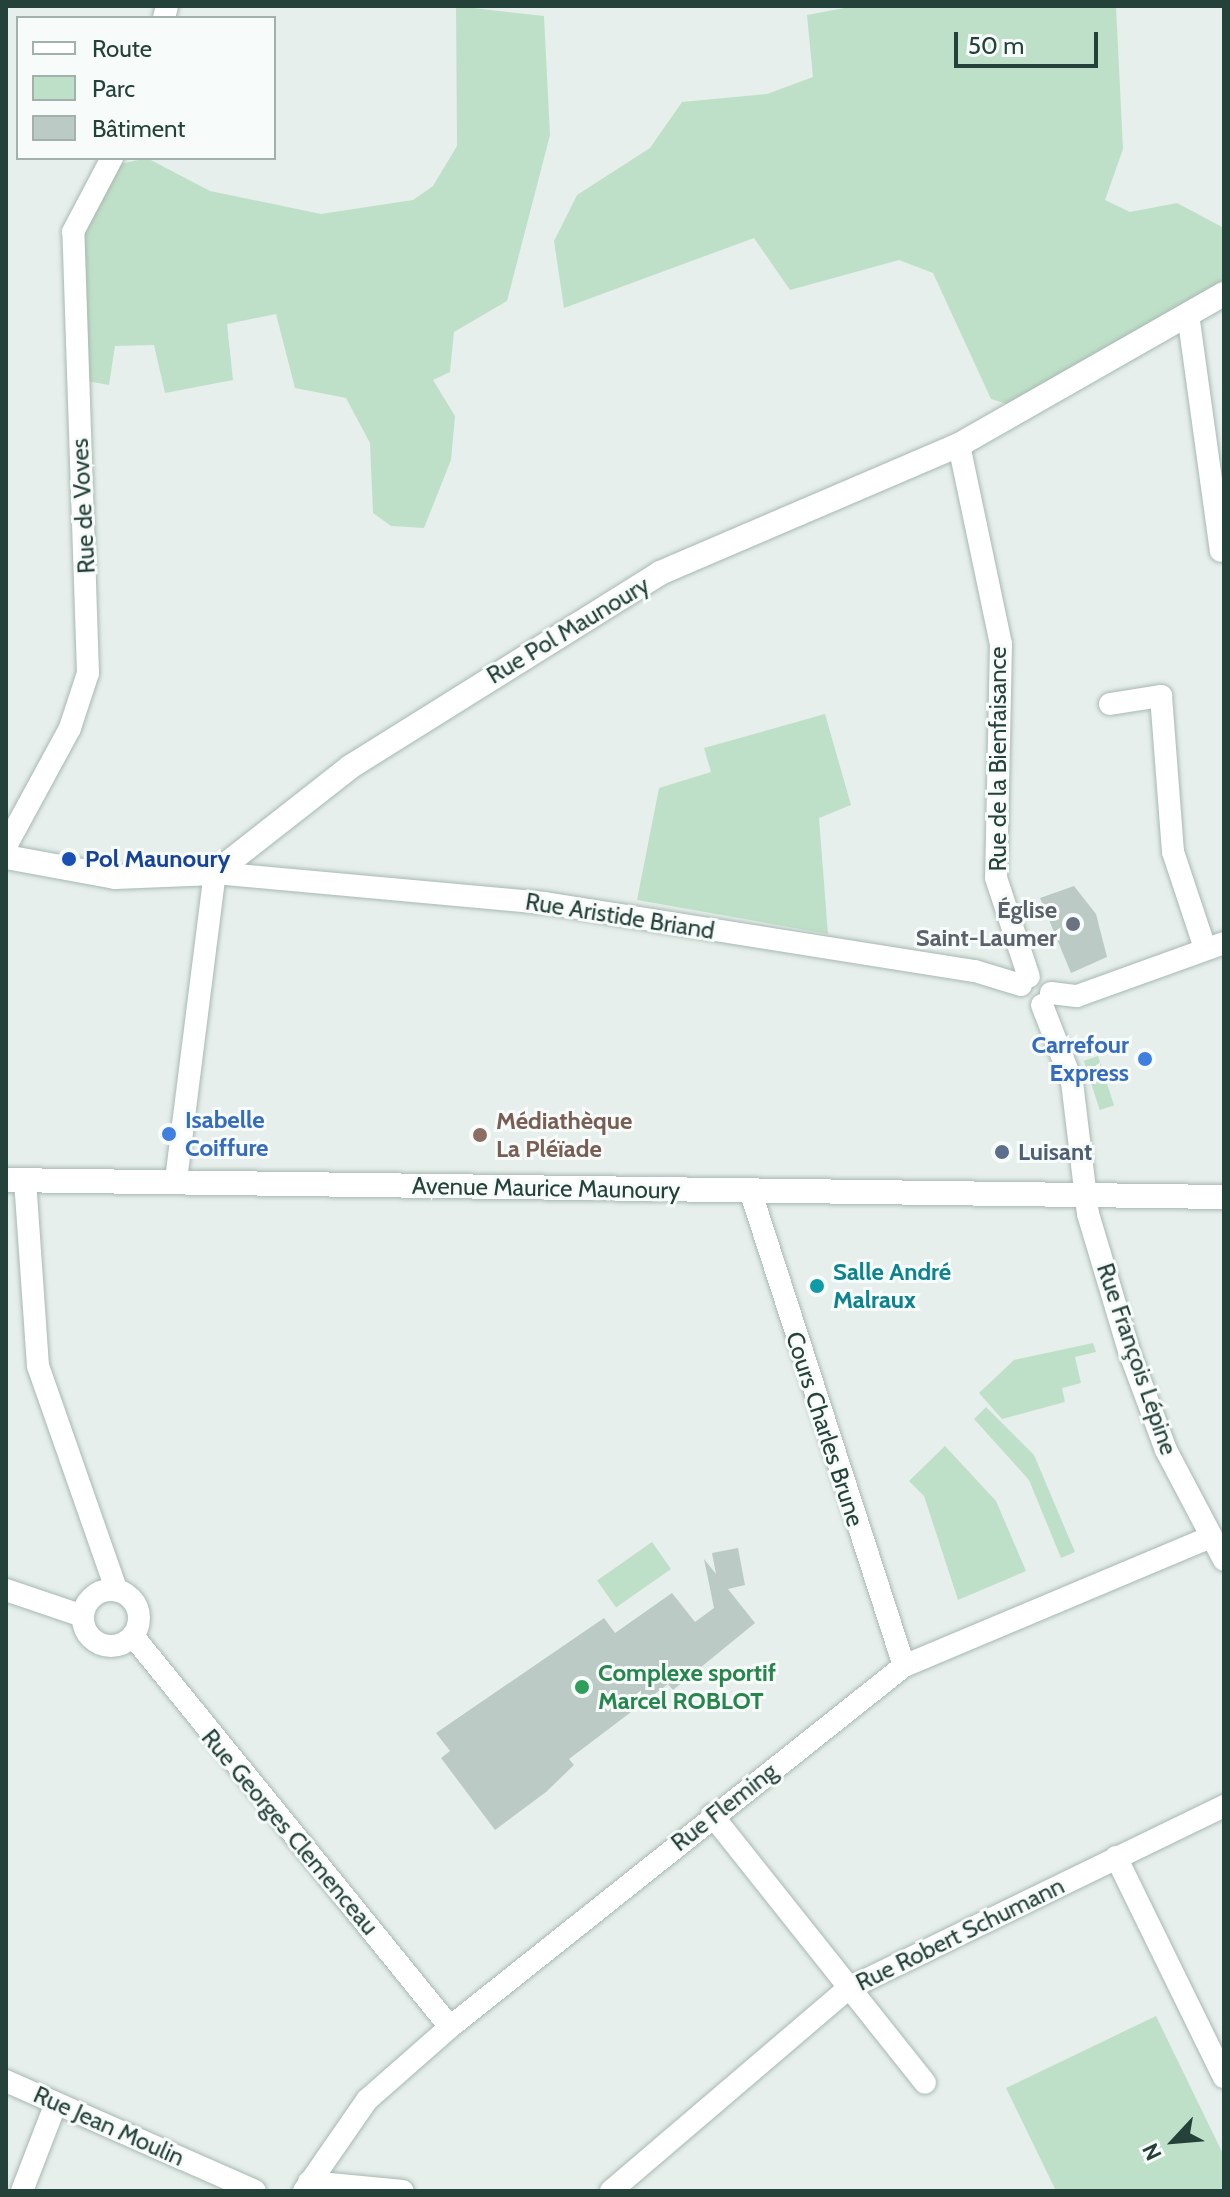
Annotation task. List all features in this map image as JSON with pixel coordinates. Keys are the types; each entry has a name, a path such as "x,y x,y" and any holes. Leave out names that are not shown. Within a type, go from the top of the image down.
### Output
{"street":[{"name":"Rue de Voves","path":"6,846 70,728 88,673 73,232 111,160"},
{"name":"Rue Pol Maunoury","path":"215,873 350,767 660,573 959,445 1224,294"},
{"path":"1188,314 1221,551"},
{"name":"Rue de la Bienfaisance","path":"959,445 1001,644 996,878 1025,981"},
{"path":"1085,1195 1072,1082 1047,999 1077,996 1214,944 1173,852 1161,696 1110,704"},
{"path":"6,857 115,877 215,873 176,1180"},
{"name":"Rue Aristide Briand","path":"215,873 545,903 1025,981 1044,977 1047,999"},
{"path":"6,1590 83,1616 100,1645 133,1636 138,1609 117,1591 38,1366 15,1180"},
{"name":"Avenue Maurice Maunoury","path":"15,1180 1224,1197"},
{"name":"Cours Charles Brune","path":"750,1190 904,1666"},
{"name":"Rue François Lépine","path":"1085,1195 1129,1351 1189,1494 1224,1560"},
{"name":"Rue Fleming","path":"306,2187 367,2100 450,2027 712,1815 904,1666 1211,1537"},
{"path":"83,1616 91,1598 117,1591"},
{"name":"Rue Georges Clemenceau","path":"133,1636 450,2027"},
{"name":"Rue Robert Schumann","path":"611,2191 849,1988 1224,1806"},
{"path":"712,1815 925,2083"},
{"path":"1116,1857 1224,2077"},
{"name":"Rue Jean Moulin","path":"6,2081 255,2191"},
{"path":"17,2183 56,2103"},
{"path":"306,2187 403,2191"}],"green space":[{"path":"456,6 544,16 550,135 507,301 454,332 450,372 433,380 455,416 451,460 424,528 391,526 373,513 370,443 346,398 295,388 276,314 227,324 233,380 165,393 154,345 115,346 109,385 81,380 84,227 116,165 151,160 210,191 321,214 413,200 433,186 457,146"},
{"path":"855,6 1116,6 1123,149 1105,200 1130,212 1177,203 1224,228 1224,284 1013,406 991,399 933,273 899,260 790,290 754,238 564,308 554,241 577,195 650,148 682,102 767,94 813,77 807,15"},
{"path":"825,714 851,805 819,818 828,934 637,900 659,788 711,772 704,748"},
{"path":"1098,1056 1114,1105 1100,1110 1084,1061"},
{"path":"1093,1343 1096,1352 1075,1357 1081,1383 1062,1388 1065,1402 1002,1419 979,1393 1014,1360"},
{"path":"986,1407 1034,1455 1075,1552 1061,1558 1029,1480 974,1419"},
{"path":"945,1446 996,1501 1026,1571 958,1600 924,1496 909,1481"},
{"path":"652,1542 671,1569 616,1607 597,1580"},
{"path":"1156,2016 1224,2156 1224,2191 1056,2191 1006,2088"}],"building":[{"name":"Église Saint-Laumer","path":"1074,886 1096,914 1107,957 1071,973 1040,898"},
{"name":"Complexe sportif Marcel ROBLOT","path":"738,1548 745,1585 728,1589 755,1623 673,1690 668,1684 569,1759 574,1765 546,1792 495,1830 441,1758 450,1751 436,1733 604,1618 615,1633 672,1593 695,1622 714,1608 704,1559 716,1574 712,1553"}],"place":[{"name":"Pol Maunoury","path":"69,859"},
{"name":"Église Saint-Laumer","path":"1073,924"},
{"name":"Carrefour Express","path":"1145,1059"},
{"name":"Isabelle Coiffure","path":"169,1134"},
{"name":"Médiathèque La Pléïade","path":"480,1135"},
{"name":"Luisant","path":"1002,1152"},
{"name":"Salle André Malraux","path":"817,1286"},
{"name":"Complexe sportif Marcel ROBLOT","path":"582,1687"}]}
